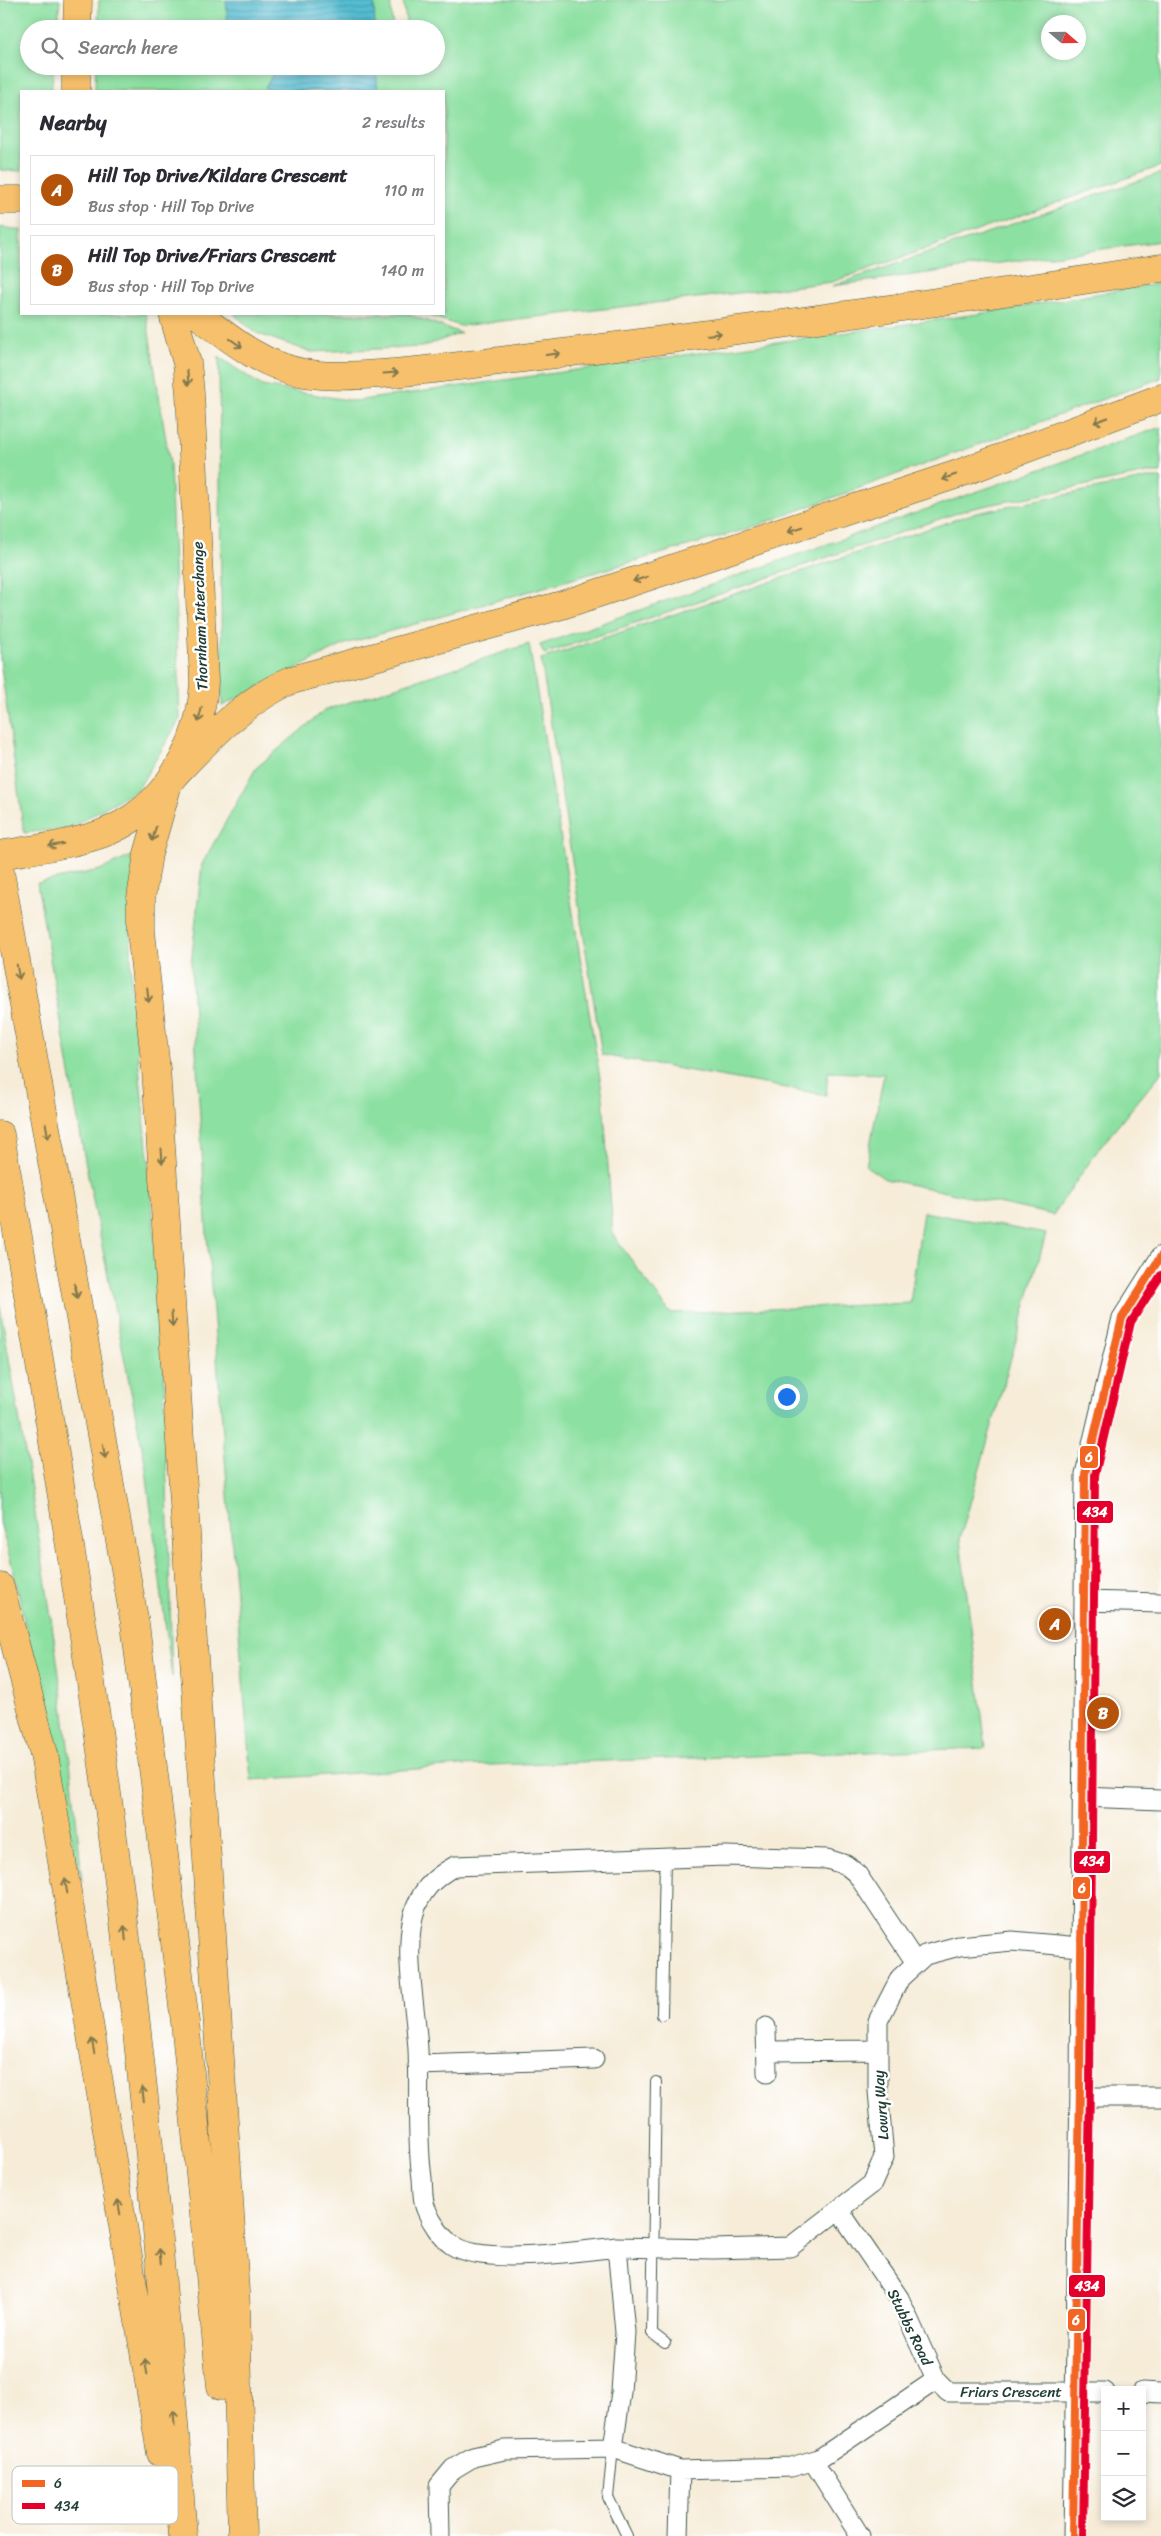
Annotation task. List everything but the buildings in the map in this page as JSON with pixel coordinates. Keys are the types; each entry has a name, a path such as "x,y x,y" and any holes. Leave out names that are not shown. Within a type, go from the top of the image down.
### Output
{"highway":[{"path":"77,20 78,0"},
{"path":"76,75 76,90"},
{"path":"0,200 20,200"},
{"path":"198,315 260,358 284,368 320,375 356,375 429,370 750,330 981,297 1161,268"},
{"name":"Thornham Interchange","path":"0,855 78,841 104,833 130,818 171,780 196,731 201,713 204,681 190,393 187,363 173,315"},
{"path":"242,2536 235,2297 156,1069 141,931 144,876 171,780 194,754 248,707 274,687 292,680 562,605 955,475 1161,398"},
{"path":"0,872 136,1624 185,2022 214,2305 232,2536"},
{"path":"0,1135 66,1512 123,1916 166,2315 178,2466"},
{"path":"0,1587 44,1754 162,2466"},
{"path":"178,2471 183,2536"}],"street":[{"path":"1073,2536 1080,2097 1085,1474 1122,1318 1161,1256"},
{"path":"1084,1601 1161,1603"},
{"path":"1081,1797 1161,1800"},
{"name":"Lowry Way","path":"916,1963 871,1892 857,1874 846,1865 827,1858 725,1856 455,1866 436,1876 422,1894 413,1917 410,1950 418,2064 417,2143 425,2208 438,2232 452,2245 471,2254 510,2255 652,2246 713,2249 790,2247 872,2184 884,2157 878,2091 878,2021 900,1978 925,1955 959,1946 1012,1940 1080,1947"},
{"path":"766,2027 767,2074"},
{"path":"766,2051 878,2050"},
{"path":"418,2064 594,2059"},
{"path":"1080,2097 1161,2097"},
{"name":"Stubbs Road","path":"839,2210 899,2298 942,2386"},
{"path":"613,2448 621,2392 624,2332 617,2247"},
{"path":"440,2536 439,2486 453,2469 473,2457 504,2450 613,2448 680,2470 791,2467 813,2461 942,2386"},
{"name":"Friars Crescent","path":"942,2386 1101,2392"},
{"path":"1146,2392 1161,2393"},
{"path":"813,2461 860,2536"},
{"path":"678,2536 680,2470"}],"lane":[{"path":"662,2015 665,1858"},
{"path":"656,2082 652,2333 666,2343"},
{"path":"613,2448 608,2497 626,2536"}],"green space":[{"path":"0,0 60,0 58,20 20,20 20,75 53,75 51,90 20,90 20,171 0,170"},
{"path":"99,0 390,0 392,20 98,20"},
{"path":"403,0 1161,0 1161,166 832,282 460,326 427,315 445,315 445,90 95,90 96,75 445,75 445,20 406,20"},
{"path":"1161,173 1161,241 832,286"},
{"path":"0,227 20,230 20,315 146,315 170,465 180,719 138,789 69,828 24,833 0,659"},
{"path":"1161,283 1161,378 747,529 345,644 222,706 219,357 262,386 354,401 978,314"},
{"path":"235,315 410,315 461,333 422,347 311,352 256,333"},
{"path":"1161,427 1161,473 1147,473 969,509 544,654 540,645"},
{"path":"1148,478 1161,478 1161,1073 1098,1150 1053,1215 885,1179 866,1166 884,1074 828,1072 826,1095 602,1055 541,659 972,514"},
{"path":"529,644 603,1097 613,1235 670,1313 910,1303 923,1212 1046,1234 960,1539 986,1748 462,1766 251,1780 207,1236 191,965 202,864 256,768 325,710"},
{"path":"138,853 131,905 131,986 151,1187 164,1371 172,1677 145,1462 84,1155 37,883 100,870"},
{"path":"0,1306 58,1665 82,1882 14,1573 0,1522"}],"water":[{"path":"226,0 374,0 375,20 227,20"},
{"path":"272,75 377,75 378,90 272,90 265,88"}],"transit line":[{"name":"6","path":"1073,2536 1080,2085 1085,1474 1122,1318 1161,1256"},
{"name":"434","path":"1083,2536 1090,2085 1095,1475 1131,1322 1161,1275"}],"place":[{"name":"Hill Top Drive/Kildare Crescent","path":"1055,1624"},
{"name":"Hill Top Drive/Friars Crescent","path":"1103,1713"}]}
